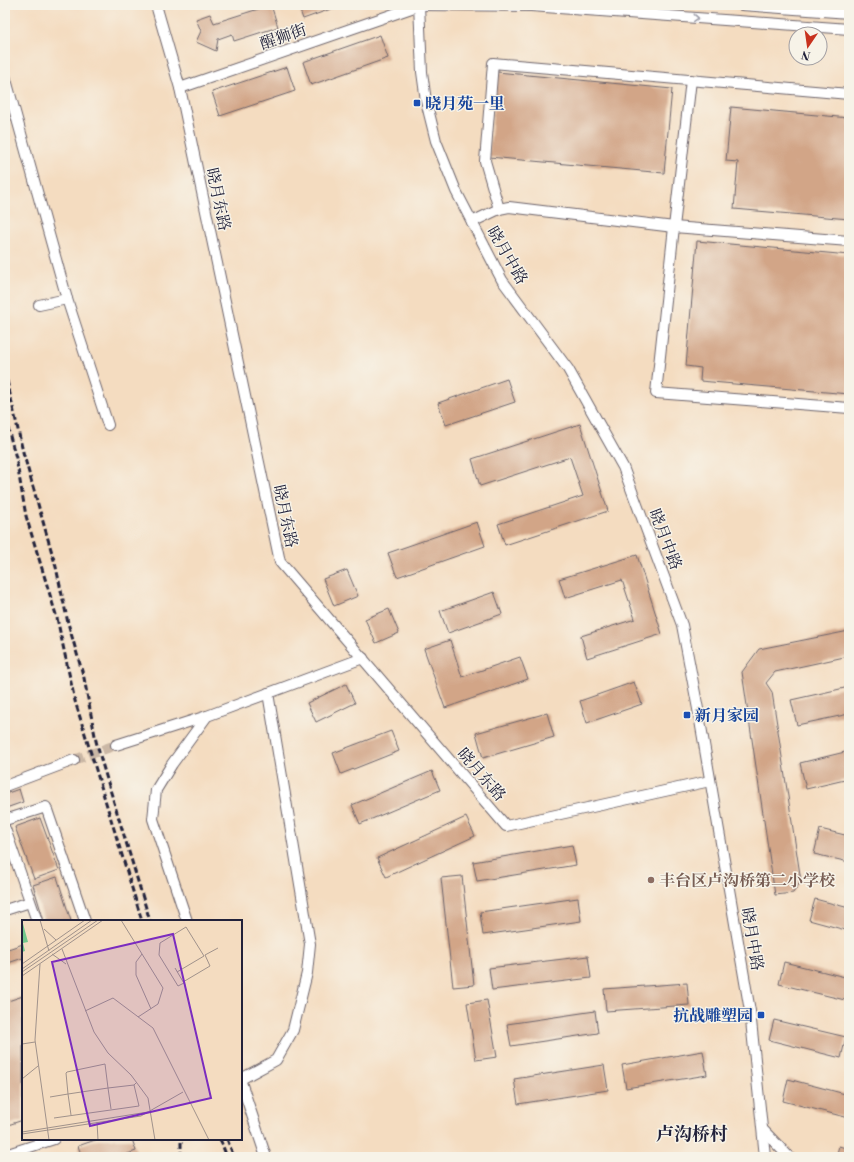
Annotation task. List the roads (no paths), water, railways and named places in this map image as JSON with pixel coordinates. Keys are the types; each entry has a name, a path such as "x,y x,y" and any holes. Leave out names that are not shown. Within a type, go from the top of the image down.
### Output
{"street":[{"name":"晓月东路","path":"156,5 180,88 280,562 506,826 710,780"},
{"name":"醒狮街","path":"180,88 419,5 531,6 849,29"},
{"name":"晓月中路","path":"419,5 422,72 426,101 436,141 456,191 502,280 568,369 623,467 682,625 750,1011 765,1157"},
{"path":"742,5 805,7 849,13"},
{"path":"802,25 805,7"},
{"path":"499,209 485,161 492,63 849,94"},
{"path":"5,76 68,299 108,425"},
{"path":"690,80 656,393 849,408"},
{"path":"472,222 499,209 509,207 674,227 849,241"},
{"path":"39,305 68,299"},
{"path":"116,745 207,716 363,658"},
{"path":"242,1080 276,1060 293,1030 307,973 310,944 268,693"},
{"path":"187,920 153,819 156,790 172,764 207,716"},
{"path":"5,786 74,760"},
{"path":"5,820 46,807 84,920"},
{"path":"5,829 37,920"},
{"path":"5,910 30,902"},
{"path":"242,1084 266,1157"},
{"path":"763,1130 789,1157"},
{"path":"5,1155 51,1140"}],"tunnel":[{"path":"74,760 116,745"}],"railway":[{"path":"5,372 23,452 56,567 68,623 84,678 96,741 150,920"},
{"path":"5,418 16,458 26,516 57,618 75,701 142,920"},
{"path":"181,1140 181,1157"},
{"path":"220,1140 227,1157"},
{"path":"227,1140 234,1157"}],"place":[{"name":"晓月苑一里","path":"417,103"},
{"name":"新月家园","path":"687,715"},
{"name":"丰台区卢沟桥第二小学校","path":"651,880"},
{"name":"抗战雕塑园","path":"761,1015"}],"district":[{"name":"卢沟桥村","path":"692,1134"}]}
